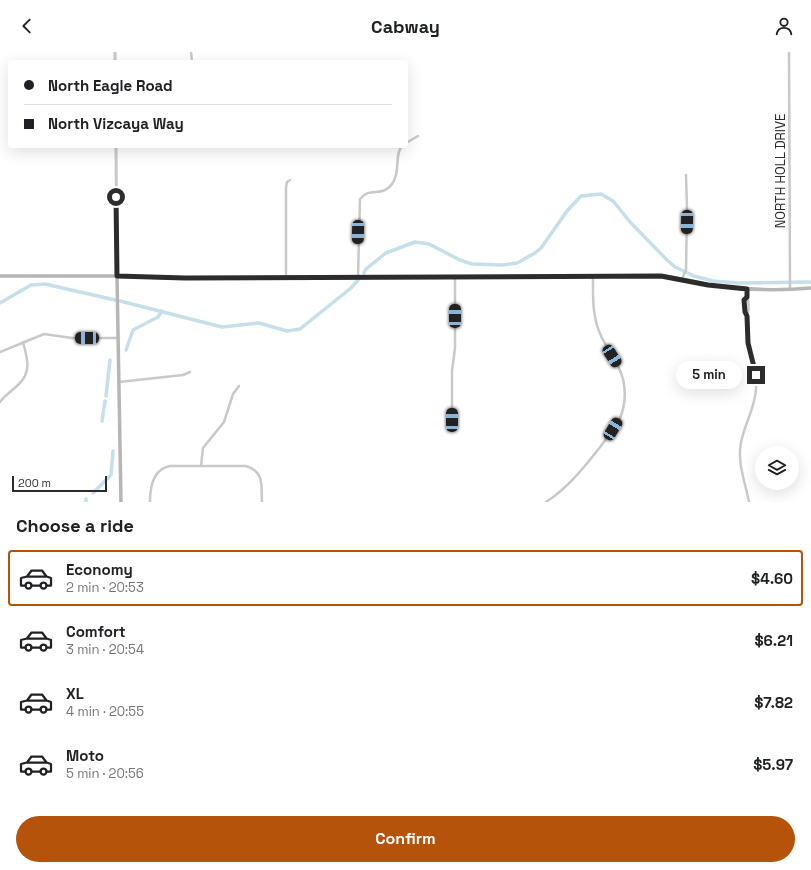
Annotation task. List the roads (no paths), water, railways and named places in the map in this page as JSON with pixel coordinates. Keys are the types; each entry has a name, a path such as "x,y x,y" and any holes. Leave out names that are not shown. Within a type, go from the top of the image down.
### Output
{"main road":[{"path":"0,276 117,276 170,278 661,276 708,285 747,289 811,288"},
{"path":"117,276 121,502"}],"street":[{"name":"NORTH HOLL DRIVE","path":"789,52 790,289"},
{"path":"408,142 418,136"},
{"path":"116,148 117,276"},
{"path":"358,277 360,199 362,196 369,193 386,191 391,186 397,176 398,154 400,148"},
{"path":"682,279 685,271 687,209 686,175"},
{"path":"286,277 286,187 290,180"},
{"path":"452,420 452,371 455,348 455,276"},
{"path":"546,502 558,494 578,475 613,429 620,417 624,405 625,387 621,370 601,337 596,321 593,302 593,276"},
{"path":"747,289 747,297 744,300 744,304 747,316 748,339 756,375 756,390 754,404 741,442 739,461 741,476 749,502"},
{"path":"0,352 44,334 72,338 118,338"},
{"path":"0,402 20,383 26,374 28,363 23,342"},
{"path":"119,382 183,375 190,372"},
{"path":"202,466 203,448 224,422 232,394 239,386"},
{"path":"150,502 154,477 160,469 170,466 246,466 256,470 261,479 262,502"}],"waterway":[{"path":"364,273 366,269 386,253 415,242 429,244 460,260 472,264 503,265 517,263 541,248 567,211 581,196 601,194 613,201 631,223 667,260 675,267 694,276 713,281 739,283 811,282"},
{"path":"120,301 222,327 259,323 287,331 300,329 351,288 358,280"},
{"path":"0,303 31,285 45,284 115,300"},
{"path":"126,350 133,330 158,317 162,311"},
{"path":"106,396 110,360"},
{"path":"102,421 105,401"},
{"path":"93,493 111,475 113,451"}]}
